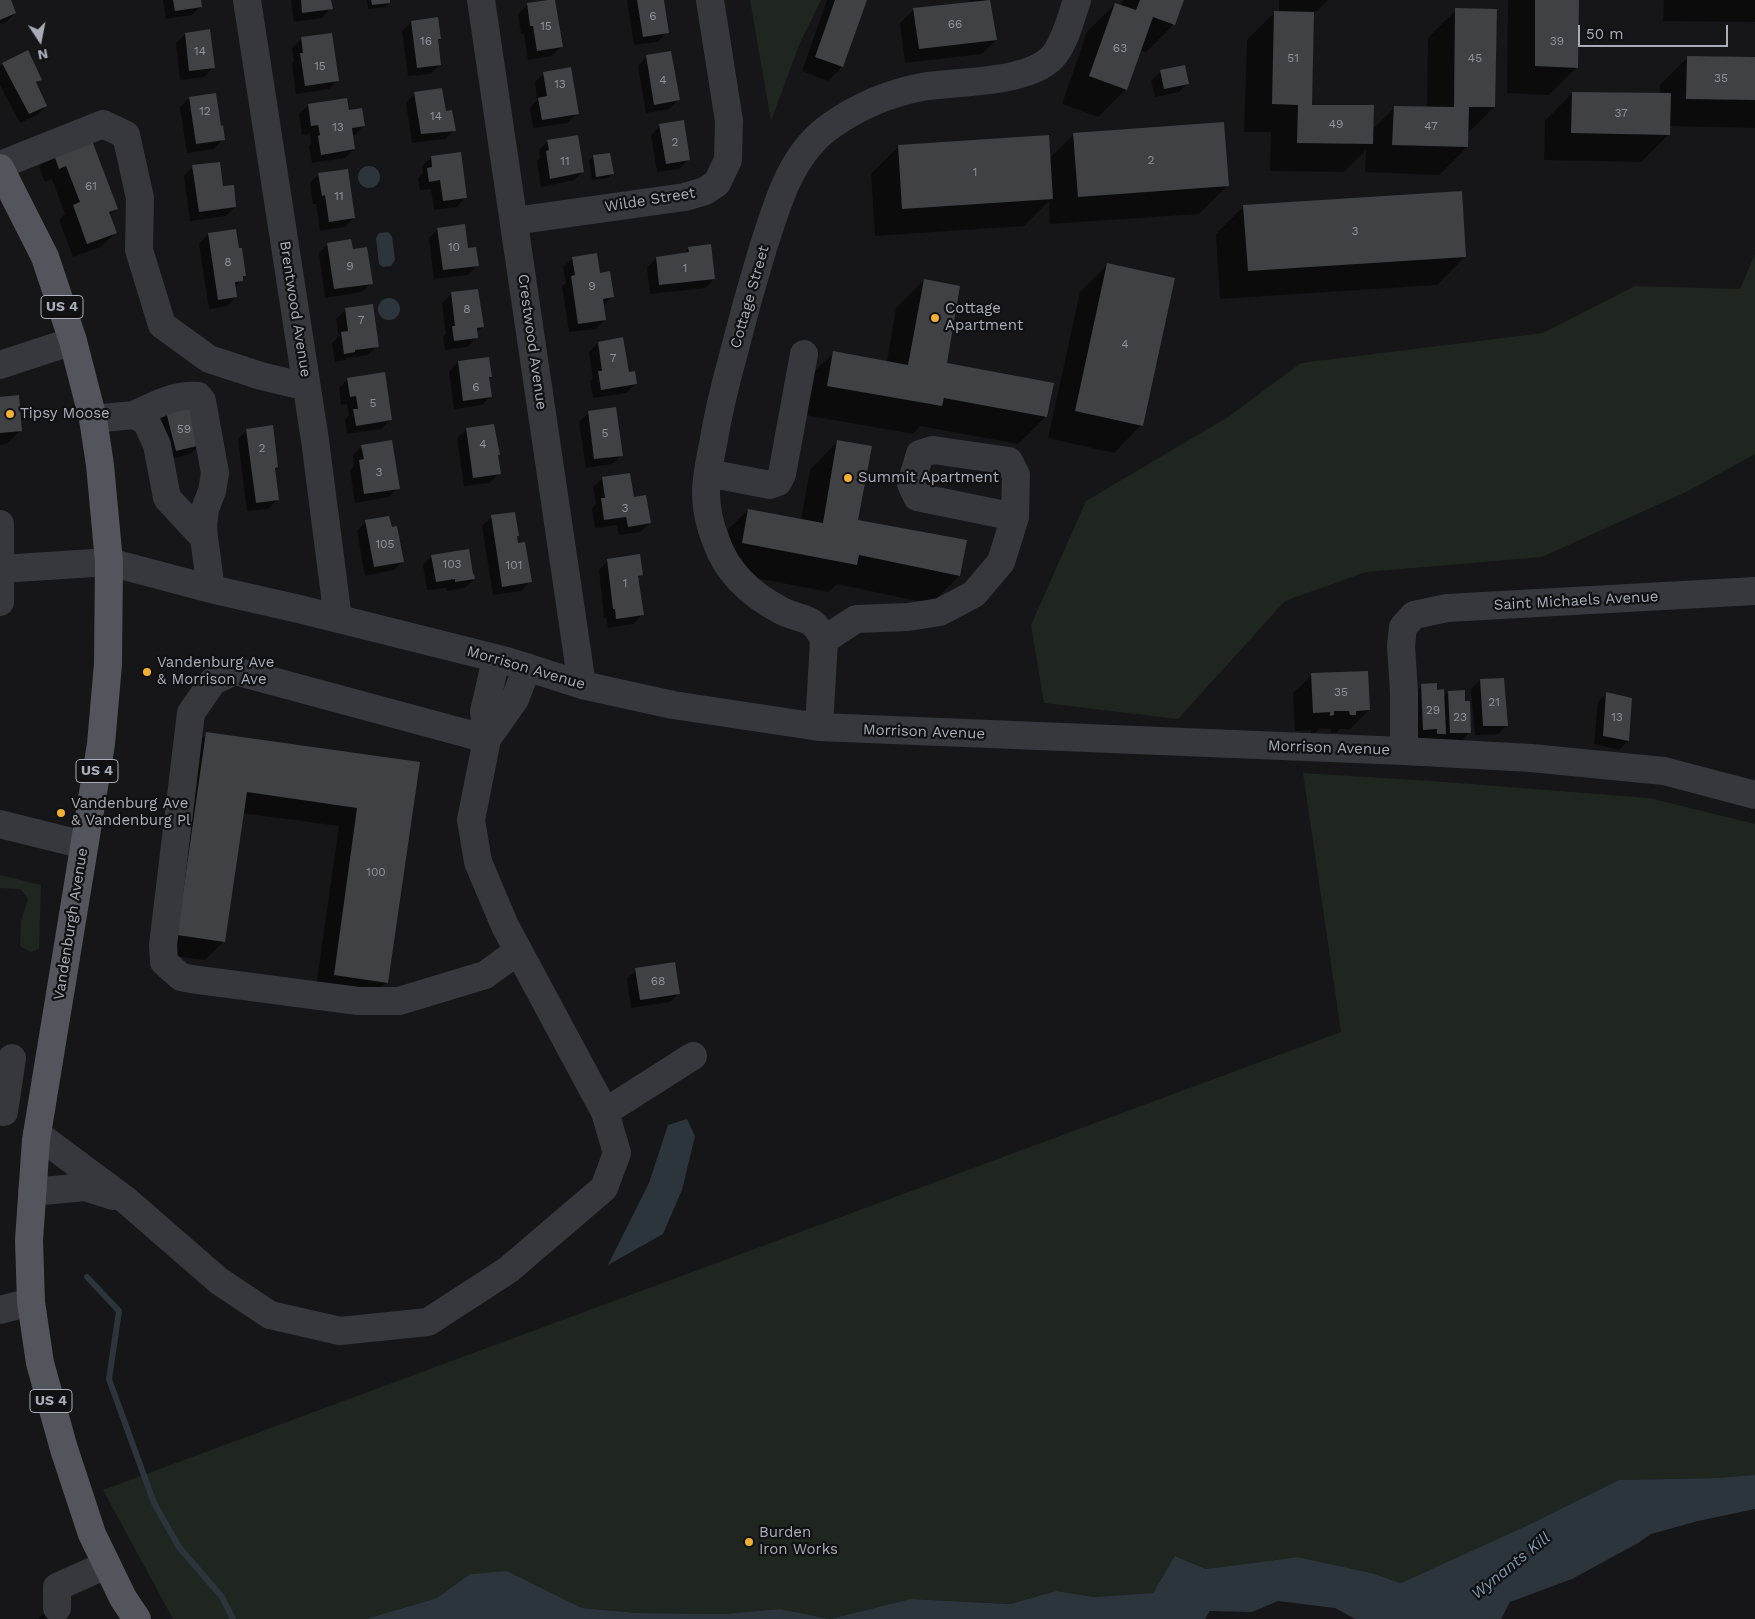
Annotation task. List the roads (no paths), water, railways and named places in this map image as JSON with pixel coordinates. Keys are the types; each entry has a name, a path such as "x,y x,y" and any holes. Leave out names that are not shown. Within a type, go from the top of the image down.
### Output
{"main road":[{"name":"Vandenburgh Avenue","path":"0,166 45,257 73,341 93,419 100,465 109,562 108,664 101,744 38,1124 29,1240 30,1302 40,1363 64,1449 92,1534 123,1598 137,1619"}],"street":[{"name":"Brentwood Avenue","path":"247,0 307,387 338,619"},
{"name":"Crestwood Avenue","path":"481,0 582,685"},
{"name":"Wilde Street","path":"514,221 685,197 705,191 717,183 728,160 729,121 710,0"},
{"name":"Cottage Street","path":"824,640 818,628 811,622 784,612 762,599 743,584 726,563 716,544 710,522 706,494 720,404 749,296 789,176 807,149 829,127 854,110 886,96 923,87 1006,78 1044,64 1055,54 1066,32 1076,0"},
{"path":"0,166 103,124 126,135 140,198 139,250 162,325 209,359 261,376 307,387"},
{"path":"0,365 73,341"},
{"path":"708,473 770,485 778,482 782,474 804,354"},
{"path":"93,419 134,415 159,403 183,395 198,396 202,401 215,473 212,491 205,509 203,525 211,589"},
{"path":"134,415 146,422 154,436 167,498 204,538"},
{"path":"819,727 824,640 856,619 908,617 940,612 974,594 1001,562 1015,516"},
{"path":"0,524 0,602"},
{"name":"Morrison Avenue","path":"1,553 109,562 527,667 582,685 673,705 819,727 1531,758 1664,771 1755,795"},
{"name":"Saint Michaels Avenue","path":"1404,751 1404,692 1401,646 1403,627 1414,615 1447,608 1755,591"},
{"path":"12,1058 2,1112 38,1124 219,1281 270,1315 340,1331 428,1322 508,1270 604,1188 617,1153 605,1112 505,926 478,862 470,820 487,739 484,712 496,659"},
{"path":"487,739 515,699 527,667"},
{"path":"487,739 235,671 214,681 192,713 162,945 164,962 182,976 191,980 358,1001 399,1001 485,975 518,951"},
{"path":"0,824 84,845"},
{"path":"605,1112 693,1056"},
{"path":"32,1192 85,1187 126,1200"},
{"path":"0,1310 30,1302"},
{"path":"57,1614 57,1587 106,1565"}],"water":[{"path":"369,166 377,169 380,177 377,185 369,188 361,185 358,177 361,169"},
{"path":"388,232 392,236 395,260 391,266 383,267 379,264 376,238 379,233"},
{"path":"389,298 399,305 400,309 393,319 389,320 379,313 378,309 385,299"},
{"path":"687,1119 695,1136 682,1190 663,1234 608,1265 649,1183 668,1125"},
{"name":"Wynants Kill","path":"1755,1475 1755,1509 1698,1521 1651,1534 1572,1579 1510,1602 1501,1619 1355,1619 1335,1608 1278,1601 1252,1612 1210,1611 1205,1619 830,1619 910,1599 1010,1604 1056,1591 1094,1597 1153,1593 1175,1556 1206,1569 1298,1557 1371,1573 1401,1583 1526,1526 1619,1480 1716,1478"},
{"path":"507,1571 582,1608 638,1613 723,1614 780,1609 830,1619 366,1619 437,1598 470,1574"}],"waterway":[{"path":"87,1277 119,1311 109,1379 154,1503 179,1547 222,1597 233,1619"}],"place":[{"name":"Cottage Apartment","path":"935,318"},
{"name":"Tipsy Moose","path":"10,414"},
{"name":"Summit Apartment","path":"848,478"},
{"name":"Vandenburg Ave & Morrison Ave","path":"147,672"},
{"name":"Vandenburg Ave & Vandenburg Pl","path":"61,813"},
{"name":"Burden Iron Works","path":"749,1542"}]}
